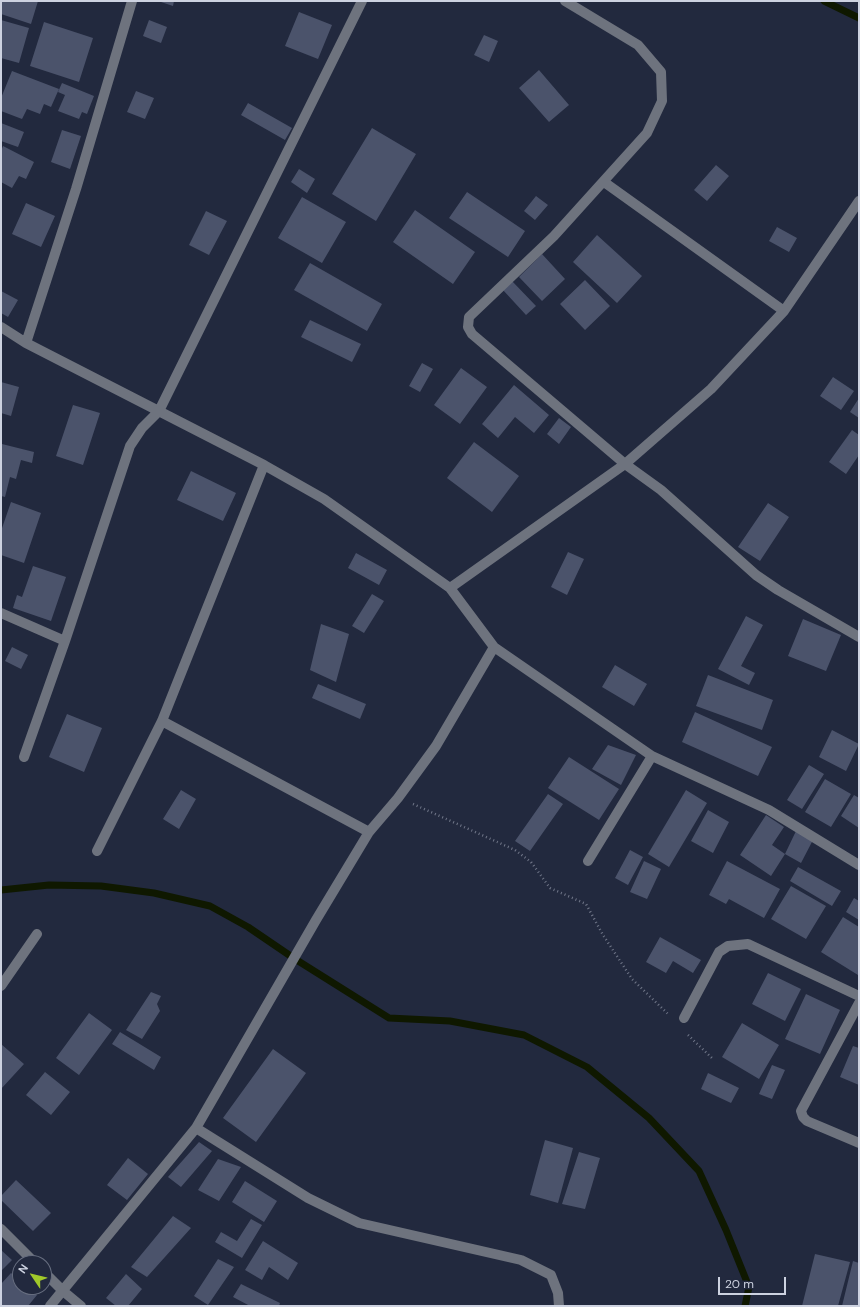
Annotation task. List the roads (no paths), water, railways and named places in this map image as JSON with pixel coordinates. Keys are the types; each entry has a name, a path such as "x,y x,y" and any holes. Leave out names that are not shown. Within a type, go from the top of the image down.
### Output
{"street":[{"path":"26,344 76,188 132,1"},
{"path":"24,756 65,641 130,446 142,428 159,411 362,1"},
{"path":"565,1 638,45 661,72 662,101 647,134 554,236 470,317 468,327 472,334 625,464 661,490 756,575 778,590 859,637"},
{"path":"604,182 784,311"},
{"path":"450,588 625,464 711,389 784,311 859,201"},
{"path":"1,327 26,344 264,464 324,499 450,588 494,647 652,756 769,810 859,866"},
{"path":"97,851 162,720 264,464"},
{"path":"1,613 65,641"},
{"path":"50,1306 196,1128 316,920 369,832 398,798 436,746 494,647"},
{"path":"162,720 369,832"},
{"path":"588,861 652,756"},
{"path":"1,986 37,934"},
{"path":"684,1018 719,952 728,946 748,944 859,996"},
{"path":"859,1003 802,1111 803,1117 807,1121 859,1144"},
{"path":"196,1128 308,1198 359,1223 521,1260 551,1275 558,1293 559,1306"},
{"path":"1,1229 27,1255"},
{"path":"52,1280 81,1306"}],"waterway":[{"path":"824,1 859,18"},
{"path":"1,890 49,885 101,886 154,893 210,906 248,927 295,959 389,1018 450,1021 524,1035 587,1067 649,1118 699,1171 726,1230 749,1287 745,1306"}]}
